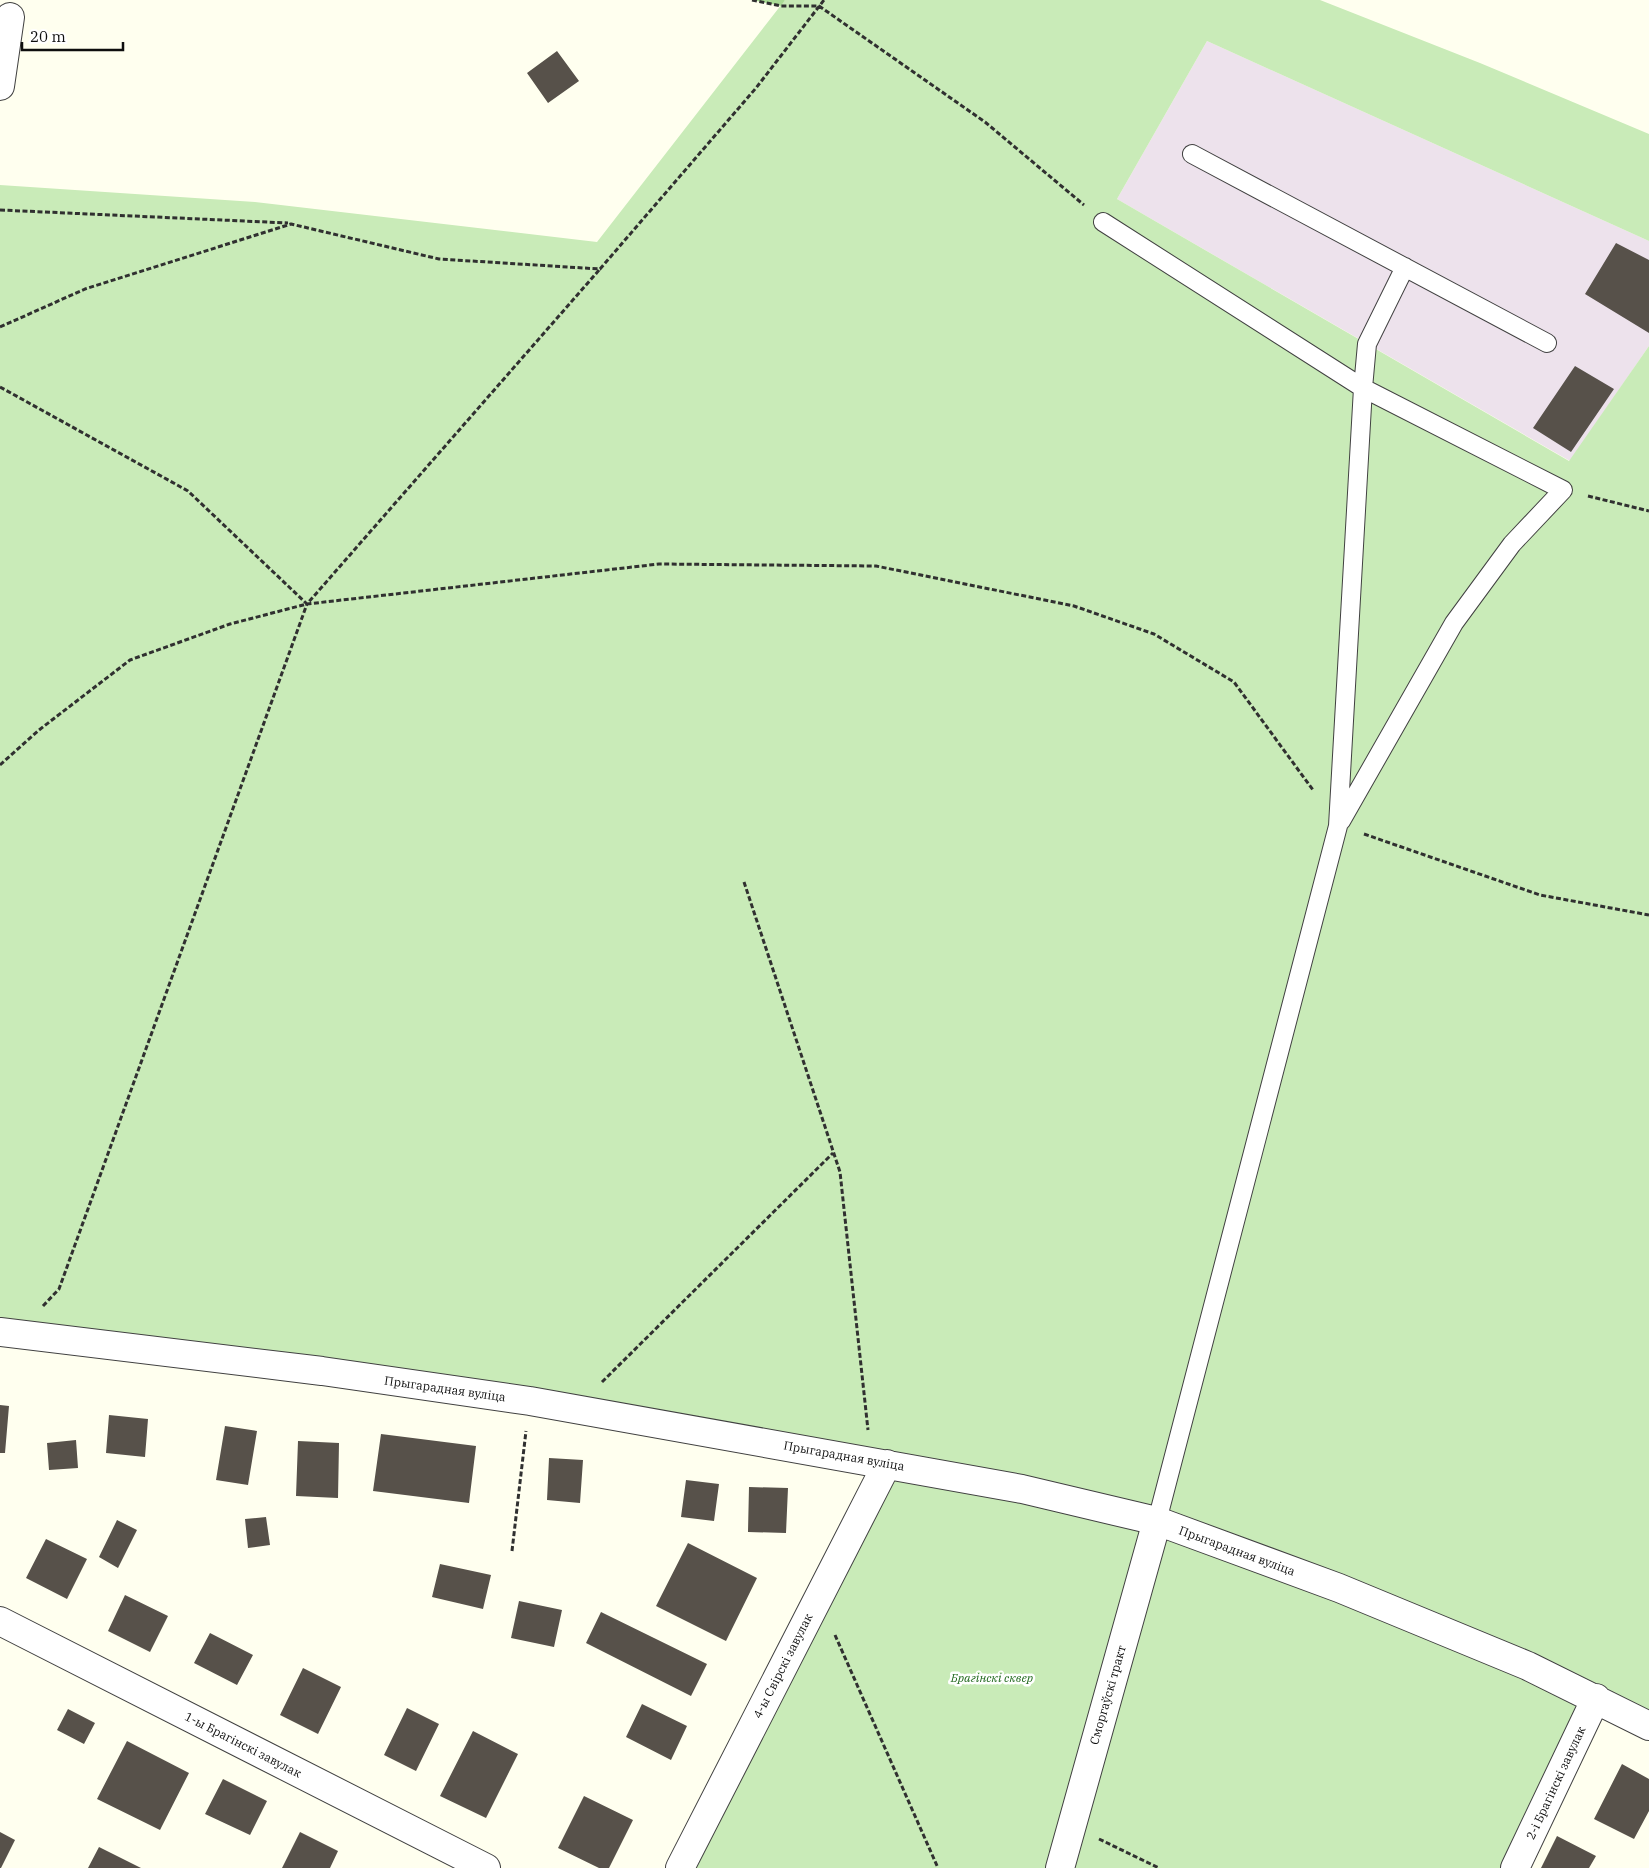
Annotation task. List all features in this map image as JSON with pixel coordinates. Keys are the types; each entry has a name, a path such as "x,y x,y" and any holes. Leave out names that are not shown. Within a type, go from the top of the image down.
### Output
{"street":[{"path":"0,86 10,17"},
{"name":"Прыгарадная вуліца","path":"9,1333 322,1371 530,1401 1022,1489 1157,1521 1339,1588 1528,1666 1596,1698 1649,1726"},
{"name":"4-ы Свірскі завулак","path":"680,1868 818,1598 879,1462"},
{"name":"Сморгаўскі тракт","path":"1060,1868 1157,1521"},
{"name":"1-ы Брагінскі завулак","path":"0,1621 486,1868"},
{"name":"2-і Брагінскі завулак","path":"1515,1868 1596,1698"}],"lane":[{"path":"1192,154 1547,343"},
{"path":"1103,222 1363,388 1563,490 1512,544 1454,623 1338,826"},
{"path":"1157,1521 1338,826 1367,344 1405,268"}],"path":[{"path":"752,0 781,6 819,6 984,122 1103,222"},
{"path":"9,1333 59,1289 307,604 756,88 824,0"},
{"path":"0,210 291,224 439,260 600,269"},
{"path":"0,326 85,289 291,224"},
{"path":"0,387 188,491 307,604"},
{"path":"1563,490 1649,510"},
{"path":"0,764 39,730 130,660 230,624 307,604 659,564 876,566 1074,606 1154,634 1234,682 1338,826 1540,895 1649,915"},
{"path":"744,882 840,1172 879,1462"},
{"path":"575,1409 833,1153"},
{"path":"512,1551 530,1401"},
{"path":"818,1598 938,1868"},
{"path":"1072,1826 1159,1868"}],"shaded area":[{"path":"1207,41 1649,241 1649,346 1570,461 1117,199"}],"green space":[{"path":"752,0 785,0 781,6"},
{"name":"Брагінскі сквер","path":"785,0 1320,0 1480,63 1649,134 1649,241 1207,41 1117,199 1569,461 1649,346 1649,1724 1596,1698 1515,1868 680,1868 887,1464 0,1328 0,185 255,202 597,242"}],"building":[{"path":"557,51 579,81 548,103 527,73"},
{"path":"1616,243 1649,260 1649,333 1585,294"},
{"path":"1575,366 1614,389 1571,452 1533,428"},
{"path":"0,1405 9,1406 5,1453 0,1453"},
{"path":"109,1415 148,1419 145,1457 106,1453"},
{"path":"225,1426 257,1431 248,1485 216,1480"},
{"path":"381,1434 476,1446 469,1503 373,1491"},
{"path":"76,1440 78,1468 49,1470 47,1443"},
{"path":"298,1441 339,1443 338,1498 296,1496"},
{"path":"549,1458 583,1460 580,1503 547,1500"},
{"path":"686,1480 719,1484 714,1521 681,1517"},
{"path":"749,1487 788,1488 786,1533 748,1532"},
{"path":"266,1517 270,1545 248,1548 245,1519"},
{"path":"117,1520 137,1530 118,1568 99,1557"},
{"path":"46,1539 87,1559 67,1599 26,1578"},
{"path":"688,1543 757,1578 726,1641 656,1606"},
{"path":"440,1564 491,1575 483,1609 432,1597"},
{"path":"125,1595 168,1616 150,1652 108,1631"},
{"path":"519,1601 562,1610 554,1647 511,1638"},
{"path":"601,1612 707,1664 691,1696 586,1643"},
{"path":"210,1633 253,1655 237,1685 194,1663"},
{"path":"303,1668 341,1687 318,1734 280,1715"},
{"path":"642,1704 687,1726 671,1760 626,1737"},
{"path":"407,1708 439,1724 416,1771 384,1755"},
{"path":"68,1709 95,1723 84,1744 57,1730"},
{"path":"473,1731 518,1754 486,1818 440,1796"},
{"path":"127,1741 189,1773 160,1830 97,1799"},
{"path":"1622,1764 1649,1779 1649,1811 1634,1839 1594,1819"},
{"path":"223,1779 267,1801 250,1835 205,1814"},
{"path":"584,1796 633,1820 609,1868 599,1868 558,1848"},
{"path":"0,1832 15,1840 1,1868 0,1868"},
{"path":"300,1832 338,1851 330,1868 282,1868"},
{"path":"1557,1836 1596,1856 1589,1868 1541,1868"},
{"path":"99,1847 141,1868 88,1868"}]}
